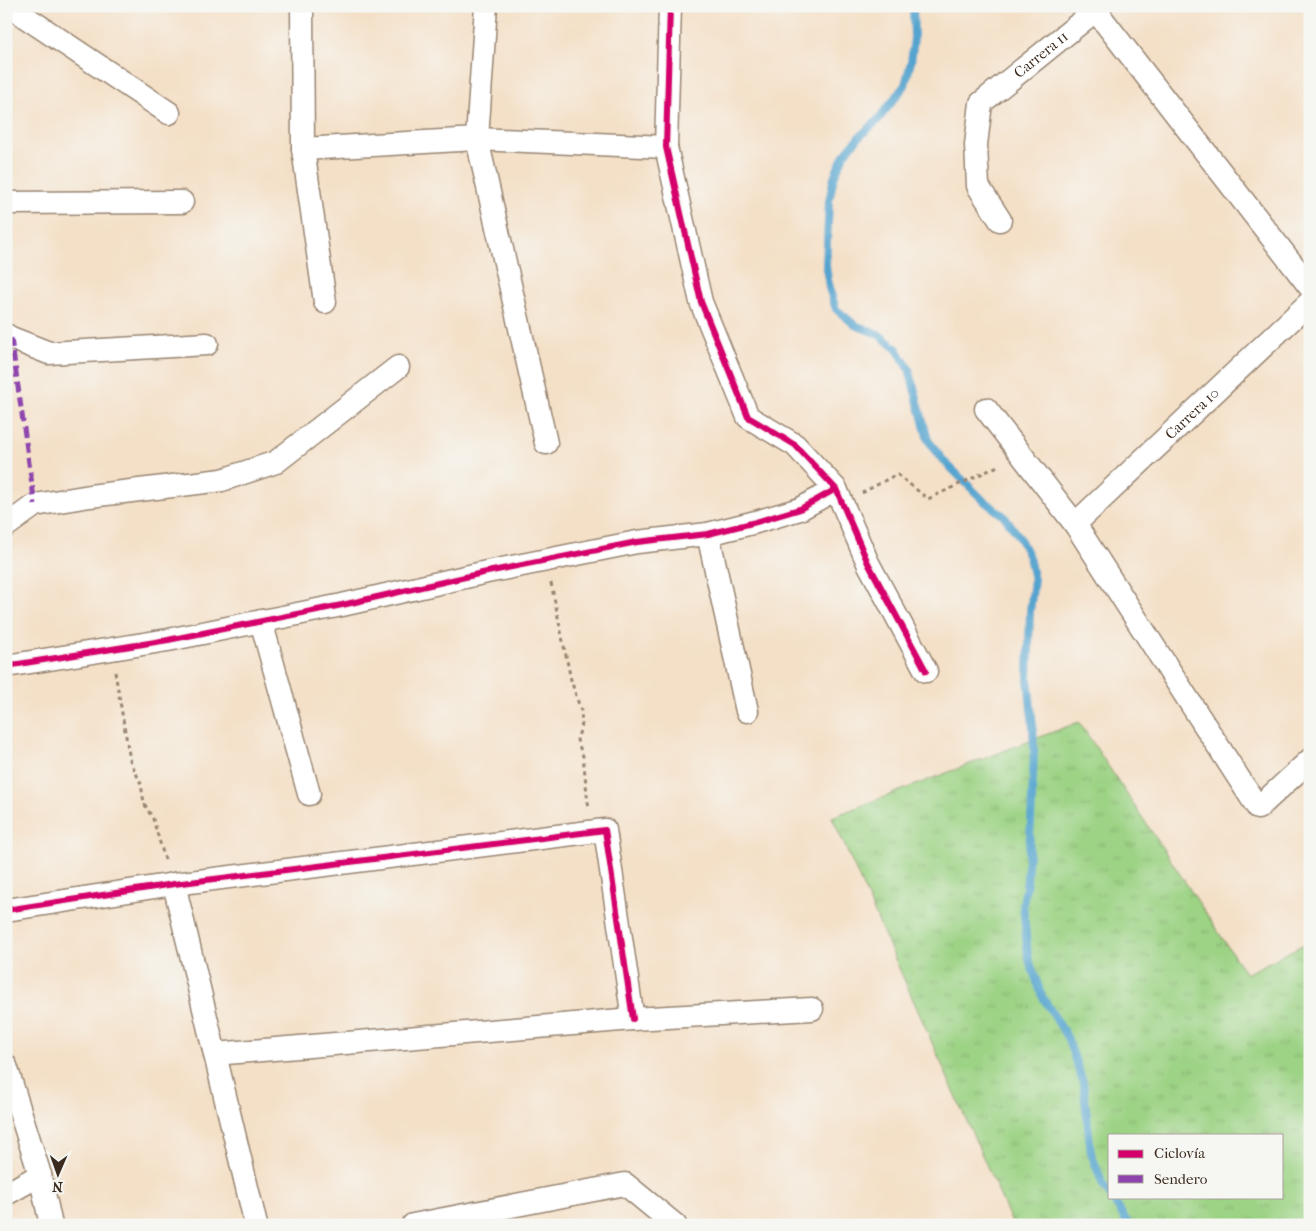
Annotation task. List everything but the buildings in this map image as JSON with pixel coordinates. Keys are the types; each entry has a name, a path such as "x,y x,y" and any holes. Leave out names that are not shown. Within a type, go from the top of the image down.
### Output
{"street":[{"path":"9,6 169,113"},
{"path":"302,6 303,148 325,302"},
{"path":"486,6 477,139 546,443"},
{"path":"670,6 666,147 701,302 748,417 795,445 839,497 868,563 926,671"},
{"path":"1098,8 1310,287"},
{"name":"Carrera 11","path":"1000,220 978,186 976,145 981,103 1098,8"},
{"path":"303,148 477,139 666,147"},
{"path":"6,203 182,202"},
{"name":"Carrera 10","path":"1074,524 1310,302"},
{"path":"6,335 49,353 207,344"},
{"path":"6,526 35,505 90,496 222,480 276,462 398,366"},
{"path":"986,409 1074,524 1258,808 1310,760"},
{"path":"6,666 168,640 262,622 636,542 708,534 839,497"},
{"path":"708,534 747,711"},
{"path":"262,622 309,794"},
{"path":"6,910 174,884 605,830 633,1019"},
{"path":"174,884 256,1225"},
{"path":"215,1054 633,1019 812,1009"},
{"path":"6,1066 40,1175 52,1225"},
{"path":"6,1194 40,1175"},
{"path":"413,1225 625,1184 675,1225"}],"path":[{"path":"839,497 897,474 928,499 983,473"},
{"path":"546,561 571,680 581,711 582,724 577,740 583,756 588,802 595,818 605,830"},
{"path":"119,696 130,760 141,784 144,803 153,819 174,884"}],"green space":[{"path":"1079,722 1246,974 1310,941 1310,1225 1013,1225 832,817"}],"waterway":[{"path":"913,6 914,38 911,62 905,85 877,121 859,137 844,155 834,177 829,201 826,264 829,288 836,309 855,325 878,334 897,349 909,369 928,440 943,460 984,501 1004,516 1018,535 1029,557 1034,580 1030,611 1028,679 1034,750 1027,881 1023,904 1028,957 1042,996 1067,1037 1083,1082 1091,1153 1103,1185 1108,1192"},
{"path":"1112,1198 1129,1225"}],"marked path":[{"path":"11,338 35,505"}],"cycle path":[{"path":"670,6 666,147 701,302 748,417 795,445 836,489 868,563 926,671"},
{"path":"6,666 168,640 637,542 708,534 800,509 836,489"},
{"path":"6,910 174,884 605,830 633,1019"}]}
